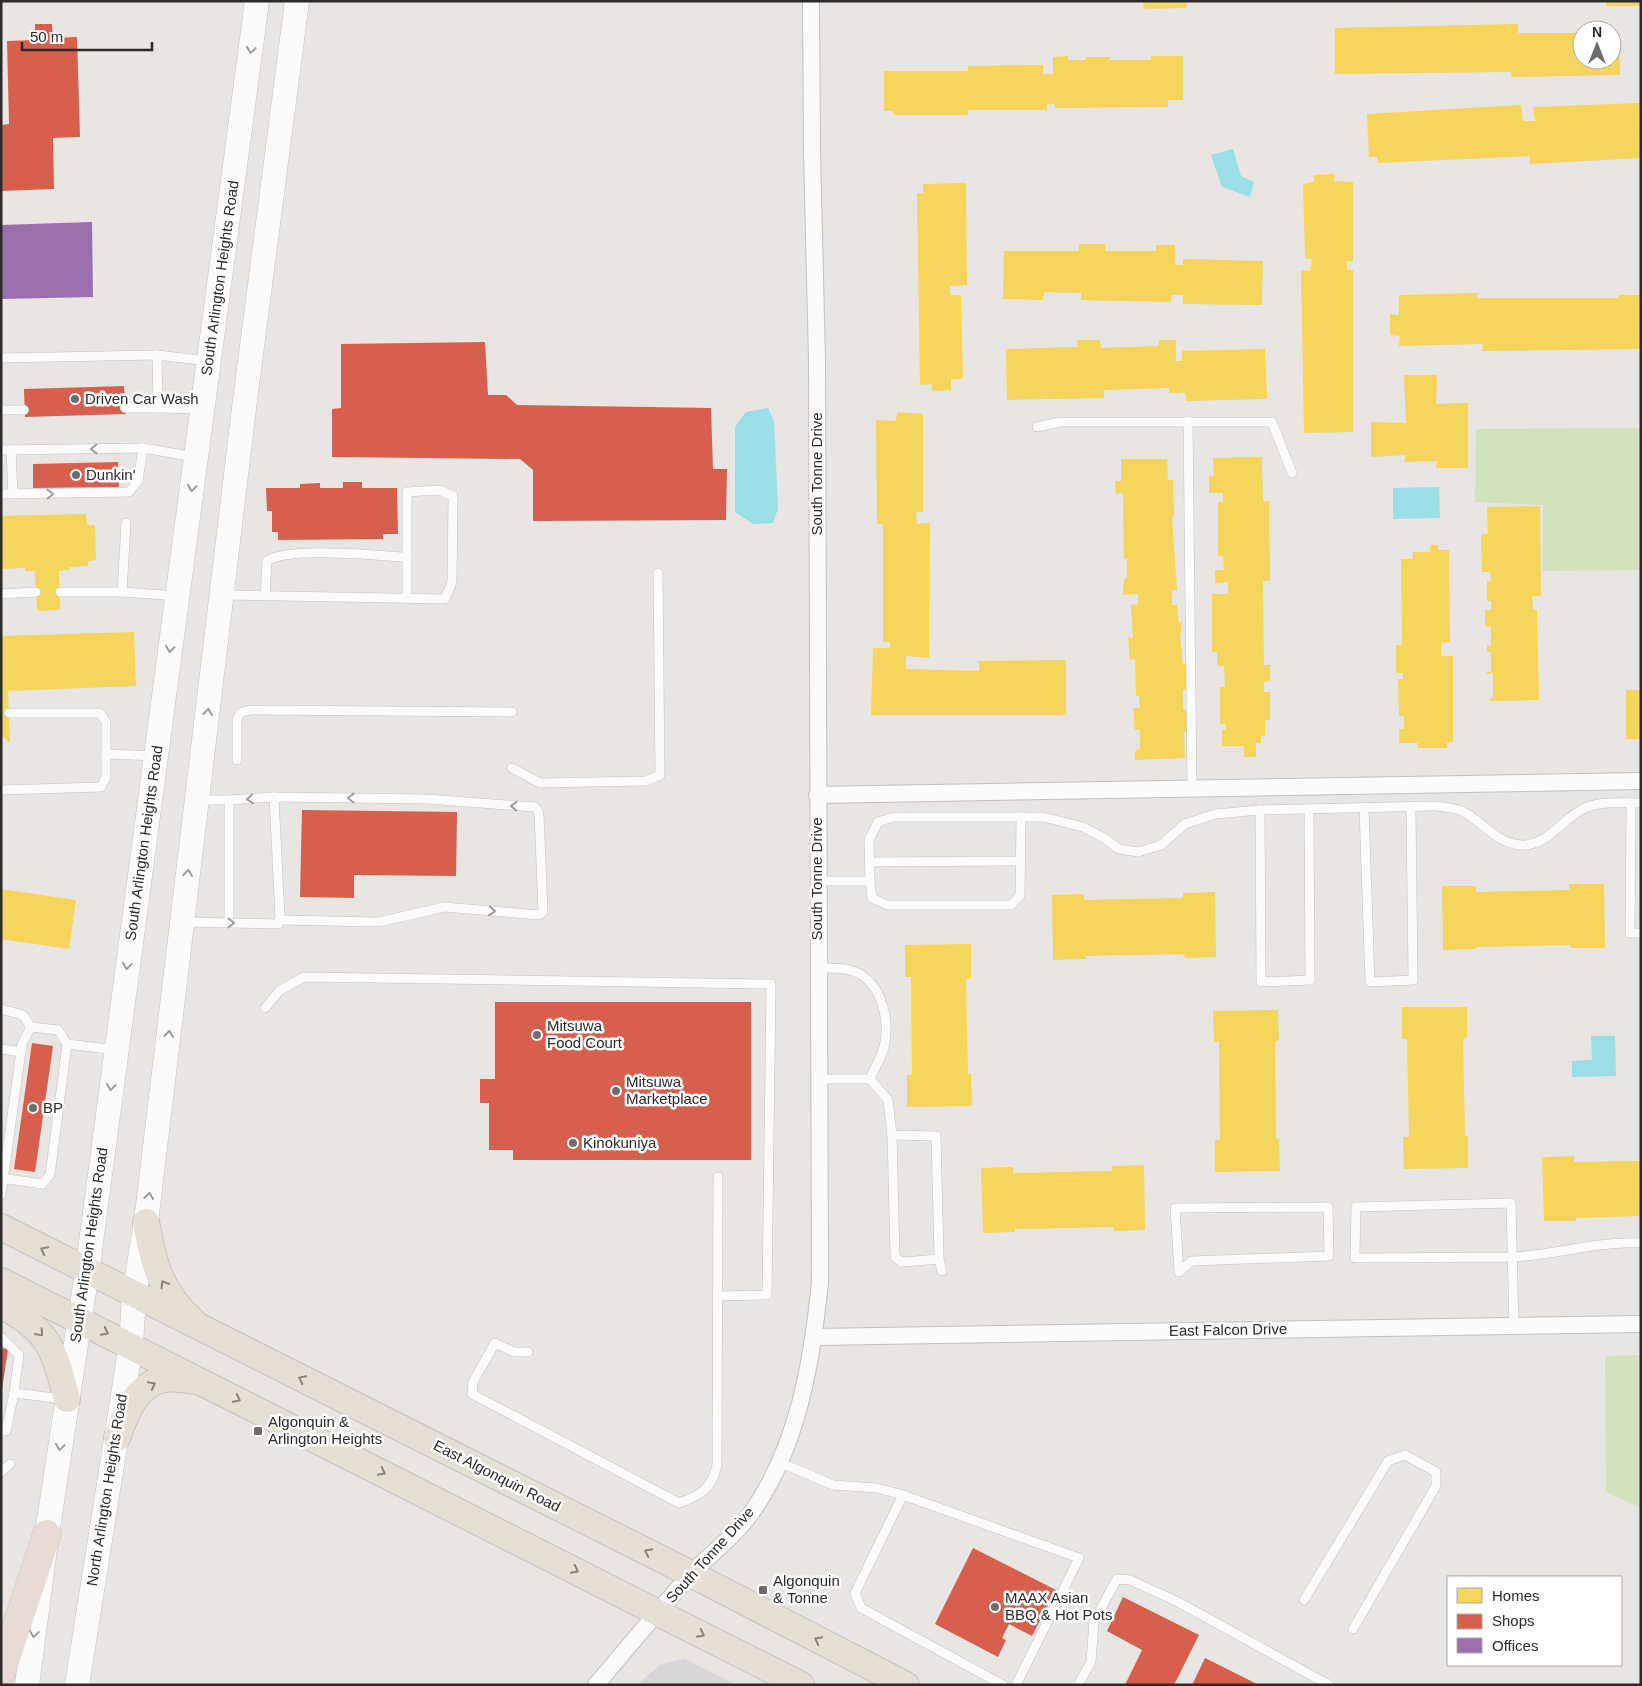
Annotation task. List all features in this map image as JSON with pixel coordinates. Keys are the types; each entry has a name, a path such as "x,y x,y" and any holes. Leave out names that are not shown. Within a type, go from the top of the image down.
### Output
{"highway":[{"path":"1,1674 47,1534"}],"main road":[{"name":"South Arlington Heights Road","path":"27,1685 47,1534 87,1272 257,1"},
{"path":"134,1296 146,1222 222,595 297,1"},
{"path":"146,1222 153,1264 162,1282 181,1310 208,1333"},
{"name":"East Algonquin Road","path":"1,1227 134,1296 346,1400 691,1574 906,1685"},
{"path":"1,1280 798,1684"},
{"name":"North Arlington Heights Road","path":"77,1685 131,1345 134,1296"},
{"path":"1,1305 27,1320 44,1336 57,1364 67,1399"},
{"path":"117,1438 127,1411 146,1388 164,1379 202,1381"}],"street":[{"name":"South Tonne Drive","path":"596,1685 691,1574 749,1516 779,1462 795,1425 815,1337 820,1282 817,360 812,152 811,1"},
{"path":"817,795 1641,781"},
{"name":"East Falcon Drive","path":"815,1337 1641,1324"}],"lane":[{"path":"1,358 157,355 209,361"},
{"path":"157,355 158,408"},
{"path":"125,408 203,409"},
{"path":"1,410 24,410"},
{"path":"1188,421 1192,788"},
{"path":"1038,427 1060,422 1272,422 1292,473"},
{"path":"1,450 143,448 196,457"},
{"path":"1,494 129,492 138,482 143,448"},
{"path":"11,450 13,494"},
{"path":"222,595 407,599 445,599 452,582 453,496 439,490 407,492 407,599"},
{"path":"122,592 126,523"},
{"path":"265,596 267,561 274,556 297,554 407,557"},
{"path":"512,768 540,783 646,780 660,775 658,573"},
{"path":"1,594 36,592"},
{"path":"60,592 122,592 177,596"},
{"path":"237,760 237,720 240,713 250,710 512,712"},
{"path":"1,790 101,787 106,777 106,722 100,713 9,713"},
{"path":"106,754 156,756"},
{"path":"197,800 274,797 427,799 535,807 539,813 543,912 539,915 444,907 379,922 280,920"},
{"path":"183,922 278,924 280,920 274,797"},
{"path":"229,800 229,923"},
{"path":"1021,817 1020,896 1011,905 887,905 872,898 869,840 878,822 894,817 1021,817 1043,817 1083,827 1104,838 1119,849 1138,852 1161,845 1185,824 1215,814 1260,810 1435,806 1461,811 1506,842 1525,844 1535,843 1549,835 1575,814 1587,808 1611,803 1641,803"},
{"path":"1631,803 1630,933 1641,933"},
{"path":"1364,808 1370,982 1413,980 1411,807"},
{"path":"1260,810 1261,982 1310,980 1309,809"},
{"path":"869,862 1021,861"},
{"path":"818,881 870,881"},
{"path":"818,968 839,967 860,974 877,992 885,1014 884,1046 870,1079"},
{"path":"265,1008 279,991 304,977 770,984 767,1296 718,1296"},
{"path":"1,1009 23,1015 31,1027 58,1030 67,1044 50,1176 42,1184 3,1179"},
{"path":"1,1195 22,1044 31,1027"},
{"path":"67,1044 116,1050"},
{"path":"1,1049 21,1052"},
{"path":"818,1079 870,1079 888,1100 892,1135 895,1257 902,1262 939,1259"},
{"path":"892,1135 936,1136 939,1259 942,1271"},
{"path":"528,1352 514,1352 495,1343 473,1382 472,1394 679,1503 700,1495 714,1479 717,1465 718,1177"},
{"path":"1514,1326 1512,1258 1510,1203 1356,1207 1355,1258 1512,1258 1537,1256 1586,1246 1641,1243"},
{"path":"1328,1207 1329,1256 1192,1261 1179,1272 1175,1208 1328,1207"},
{"path":"1,1337 19,1355 6,1431 1,1430"},
{"path":"14,1392 67,1399"},
{"path":"1304,1600 1388,1461 1405,1454 1436,1472 1436,1486 1353,1629"},
{"path":"779,1462 833,1485 876,1488 903,1495 1079,1558 1016,1685"},
{"path":"1,1472 10,1464"},
{"path":"903,1495 855,1593 861,1608 1003,1685"},
{"path":"1078,1685 1091,1662 1094,1621 1117,1579 1130,1580 1178,1602 1329,1685"}],"shaded area":[{"path":"685,1659 737,1685 637,1685 661,1664"}],"green space":[{"path":"1641,428 1641,570 1543,571 1543,505 1475,502 1476,429"},
{"path":"1641,1355 1641,1508 1606,1492 1605,1356"}],"water":[{"path":"1233,149 1241,176 1254,182 1250,197 1222,187 1211,155"},
{"path":"768,408 774,421 778,509 773,523 753,524 735,512 735,427 746,412"},
{"path":"1439,487 1440,518 1393,519 1393,488"},
{"path":"1591,1036 1615,1036 1616,1076 1572,1077 1572,1061 1592,1060"}],"building: Homes":[{"path":"1143,1 1186,1 1187,8 1144,9"},
{"path":"1606,1 1641,1 1641,6 1606,6"},
{"path":"1518,24 1518,33 1572,33 1572,70 1620,70 1620,75 1512,77 1511,72 1335,74 1335,28"},
{"path":"1068,56 1068,60 1086,60 1086,57 1110,57 1110,60 1151,60 1151,56 1183,56 1183,100 1168,100 1168,107 1055,108 1055,104 1047,104 1047,110 968,110 968,115 893,115 893,111 884,111 884,71 968,71 968,66 1043,65 1043,74 1053,74 1053,57"},
{"path":"1641,103 1641,158 1530,164 1530,156 1378,163 1377,157 1369,157 1367,114 1521,105 1523,121 1535,121 1533,107"},
{"path":"1335,174 1334,181 1353,182 1353,261 1347,261 1347,270 1353,270 1353,432 1304,433 1301,270 1310,271 1312,259 1305,258 1303,184 1314,182 1314,175"},
{"path":"966,183 967,285 950,286 950,295 961,295 963,379 951,379 951,390 932,391 932,384 920,385 917,193 923,193 923,184"},
{"path":"1079,244 1105,244 1105,251 1156,251 1156,245 1175,245 1175,265 1183,265 1183,259 1263,261 1262,305 1183,304 1183,295 1171,295 1171,302 1081,300 1081,293 1044,292 1043,300 1003,299 1004,251 1079,251"},
{"path":"1478,293 1477,298 1618,298 1619,295 1641,295 1641,349 1482,351 1483,344 1399,346 1400,336 1390,335 1390,314 1399,315 1399,295"},
{"path":"1077,340 1100,340 1101,348 1159,346 1159,340 1176,340 1176,361 1182,361 1182,351 1265,349 1267,399 1186,401 1186,393 1169,393 1169,388 1104,390 1104,398 1007,400 1006,349 1077,347"},
{"path":"1404,375 1437,375 1436,404 1468,403 1468,468 1436,468 1437,461 1404,462 1406,455 1371,457 1371,422 1406,423"},
{"path":"897,412 923,414 923,512 916,512 917,524 930,523 929,658 906,656 906,669 979,671 979,661 1066,660 1066,715 871,715 873,648 890,648 890,642 883,642 883,524 877,524 876,420 896,421"},
{"path":"1262,457 1263,501 1269,501 1270,581 1263,581 1263,593 1264,665 1270,665 1270,681 1264,682 1264,692 1270,692 1270,720 1265,720 1265,736 1261,736 1261,743 1256,743 1256,757 1244,757 1244,746 1222,746 1222,730 1226,730 1226,724 1220,724 1220,687 1225,687 1224,666 1217,666 1217,652 1212,652 1212,594 1228,594 1228,582 1215,583 1215,570 1224,570 1223,556 1218,556 1218,502 1223,502 1223,493 1209,493 1209,476 1214,476 1213,458"},
{"path":"1121,459 1167,459 1168,480 1173,480 1174,517 1172,517 1177,590 1172,590 1172,605 1177,605 1179,624 1182,622 1180,638 1183,664 1186,664 1187,690 1183,690 1183,710 1187,710 1189,732 1184,732 1185,758 1135,760 1135,751 1140,749 1140,730 1135,730 1133,708 1140,708 1139,696 1136,696 1135,659 1130,660 1128,637 1133,638 1131,605 1138,604 1138,594 1123,595 1124,579 1127,578 1127,559 1124,559 1123,493 1116,494 1115,481 1121,481"},
{"path":"1540,506 1541,596 1532,596 1533,610 1537,610 1539,700 1490,701 1490,698 1493,698 1493,673 1487,674 1487,672 1491,672 1491,652 1487,652 1487,645 1491,645 1491,627 1485,627 1485,610 1491,610 1491,601 1487,601 1487,581 1491,581 1490,572 1482,572 1481,534 1488,534 1487,507"},
{"path":"86,514 87,525 95,525 96,560 88,561 88,566 69,567 69,570 59,571 60,610 37,611 35,571 25,571 25,568 1,569 1,516"},
{"path":"1430,545 1438,545 1438,550 1449,550 1450,642 1441,642 1441,656 1453,656 1453,742 1447,742 1447,748 1418,748 1418,743 1399,743 1399,729 1404,729 1404,716 1399,716 1398,679 1403,679 1403,673 1396,673 1396,645 1402,645 1401,559 1413,559 1413,552 1430,552"},
{"path":"134,632 136,686 8,691 10,743 1,735 1,636"},
{"path":"1626,690 1641,690 1641,739 1626,739"},
{"path":"1569,884 1604,884 1605,948 1571,948 1571,945 1476,947 1476,949 1443,950 1442,886 1476,886 1476,892 1569,890"},
{"path":"1,889 76,900 69,949 1,939"},
{"path":"1215,892 1216,957 1185,958 1184,954 1086,956 1086,959 1053,960 1052,895 1084,894 1084,900 1183,898 1183,893"},
{"path":"971,944 971,979 966,979 968,1074 971,1074 972,1106 907,1107 907,1075 912,1075 911,977 905,977 905,945"},
{"path":"1402,1007 1467,1007 1467,1037 1463,1039 1465,1136 1468,1136 1468,1168 1404,1169 1403,1137 1409,1137 1407,1039 1402,1039"},
{"path":"1278,1010 1279,1040 1275,1042 1276,1139 1279,1139 1280,1171 1215,1172 1215,1140 1220,1140 1219,1042 1214,1042 1213,1011"},
{"path":"1574,1156 1574,1162 1641,1161 1641,1216 1576,1218 1576,1221 1544,1221 1542,1157"},
{"path":"1144,1165 1145,1230 1114,1231 1113,1227 1015,1229 1015,1232 983,1233 981,1168 1013,1167 1013,1173 1112,1171 1112,1166"}],"building: Shops":[{"path":"35,24 52,24 53,38 77,37 80,137 53,138 54,189 1,191 1,125 9,124 7,41 35,40"},
{"path":"485,342 488,395 506,395 517,405 711,408 713,469 727,469 726,520 533,521 533,470 520,459 332,457 332,409 341,408 341,344"},
{"name":"Driven Car Wash","path":"124,386 126,414 25,417 24,389"},
{"name":"Dunkin'","path":"118,462 119,487 33,488 33,464"},
{"path":"343,482 362,482 362,488 397,488 398,534 383,534 383,539 278,540 278,532 272,532 272,511 267,511 266,488 300,488 300,484 320,483 320,488 343,488"},
{"path":"302,810 457,812 456,876 354,875 354,898 300,897"},
{"name":"Mitsuwa Marketplace","path":"495,1002 751,1002 751,1160 513,1160 513,1150 489,1150 489,1103 480,1103 480,1079 495,1079"},
{"name":"BP","path":"32,1043 53,1046 35,1172 14,1169"},
{"path":"1,1348 8,1349 2,1390 1,1390"},
{"name":"MAAX Asian BBQ & Hot Pots","path":"973,1548 1056,1590 1032,1636 1009,1624 1002,1638 1006,1640 998,1657 935,1624"},
{"path":"1123,1597 1199,1635 1174,1685 1125,1685 1142,1650 1107,1631"},
{"path":"1205,1658 1259,1685 1192,1685"}],"building: Offices":[{"path":"92,222 93,297 1,299 1,225"}],"place":[{"name":"Driven Car Wash","path":"75,399"},
{"name":"Dunkin'","path":"76,475"},
{"name":"Mitsuwa Food Court","path":"537,1035"},
{"name":"Mitsuwa Marketplace","path":"616,1091"},
{"name":"BP","path":"33,1108"},
{"name":"Kinokuniya","path":"573,1143"},
{"name":"Algonquin & Arlington Heights","path":"258,1431"},
{"name":"Algonquin & Tonne","path":"763,1590"},
{"name":"MAAX Asian BBQ & Hot Pots","path":"995,1607"}]}
